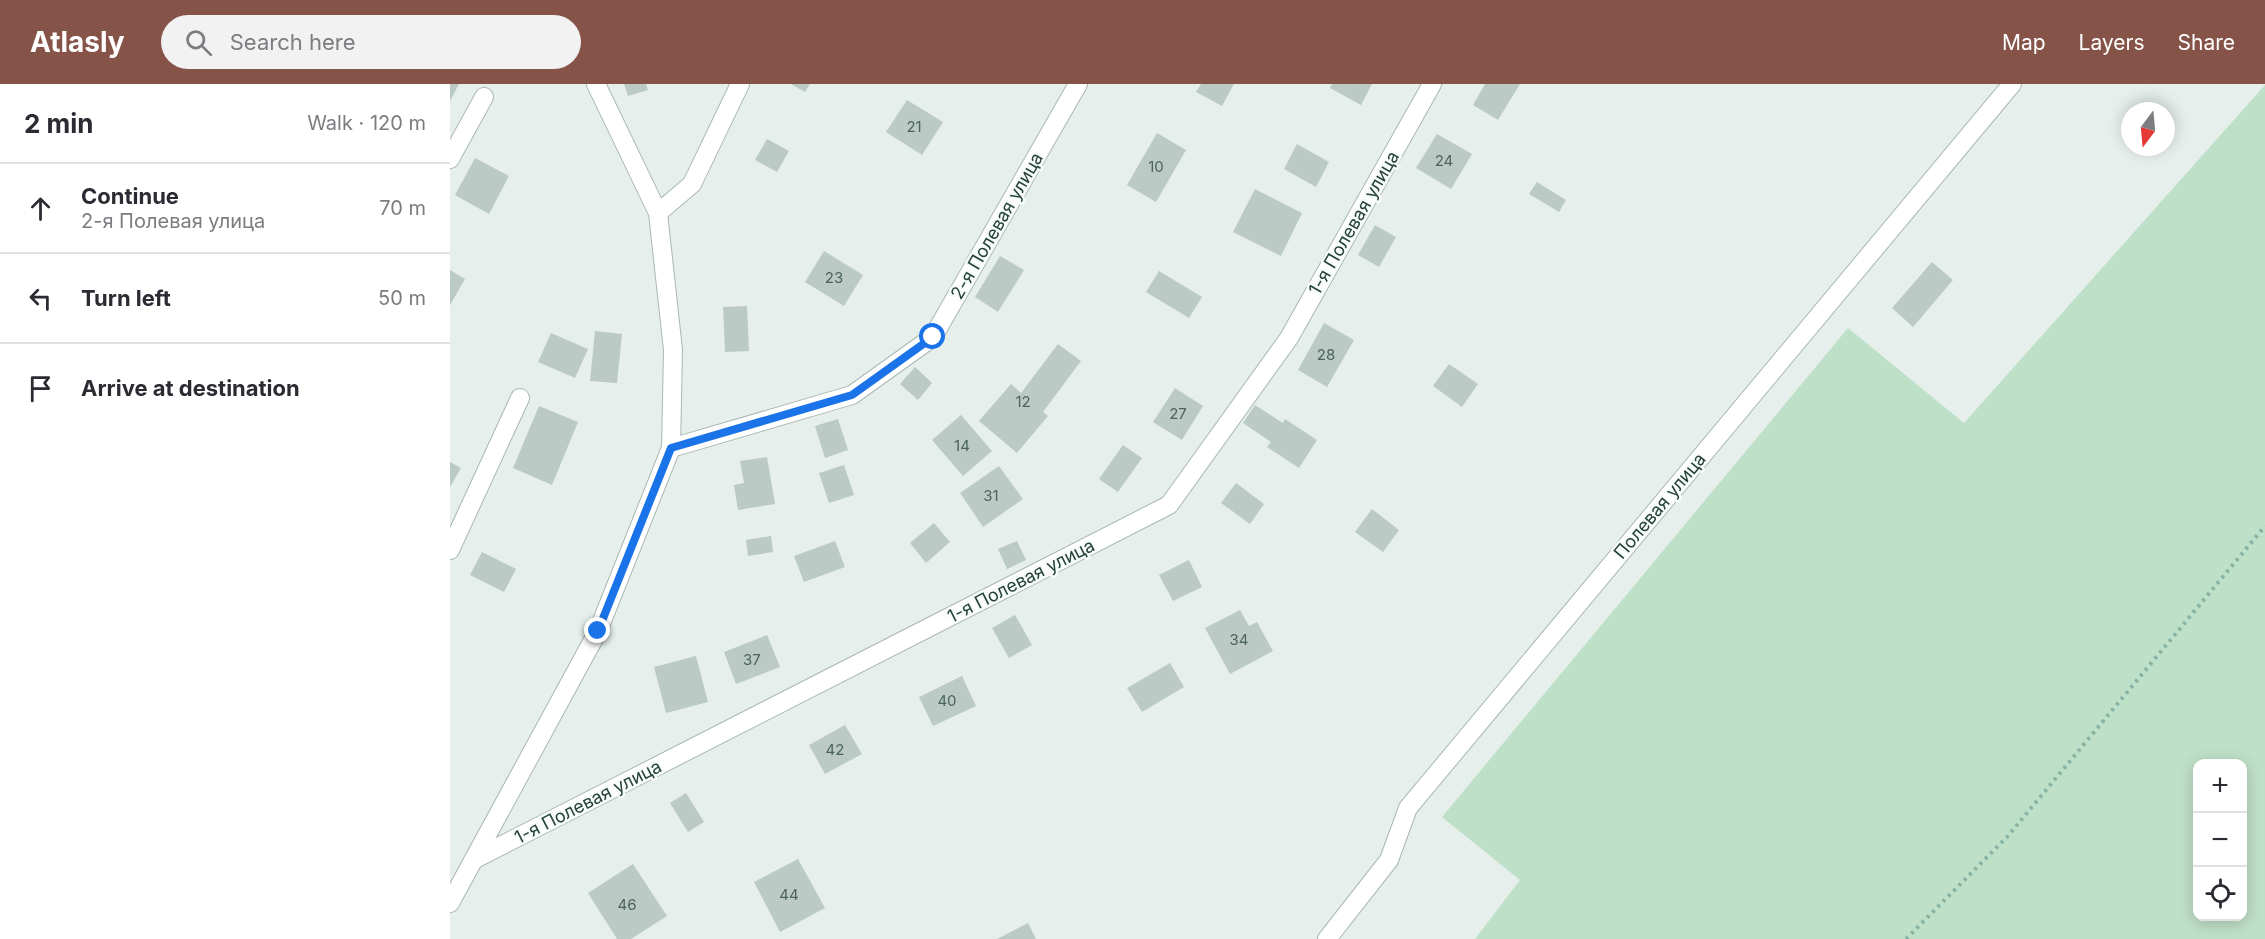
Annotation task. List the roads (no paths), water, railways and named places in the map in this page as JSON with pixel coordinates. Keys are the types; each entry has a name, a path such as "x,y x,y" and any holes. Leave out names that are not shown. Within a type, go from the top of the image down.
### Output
{"street":[{"path":"450,903 598,631 671,448 673,350 658,213 596,84"},
{"path":"658,213 692,184 740,84"},
{"name":"2-я Полевая улица","path":"671,448 852,395 933,337 1078,84"},
{"name":"1-я Полевая улица","path":"473,860 1169,504 1288,338 1432,84"},
{"name":"Полевая улица","path":"1327,939 1389,860 1408,808 2012,84"},
{"path":"450,159 484,97"},
{"path":"450,550 520,398"}]}
